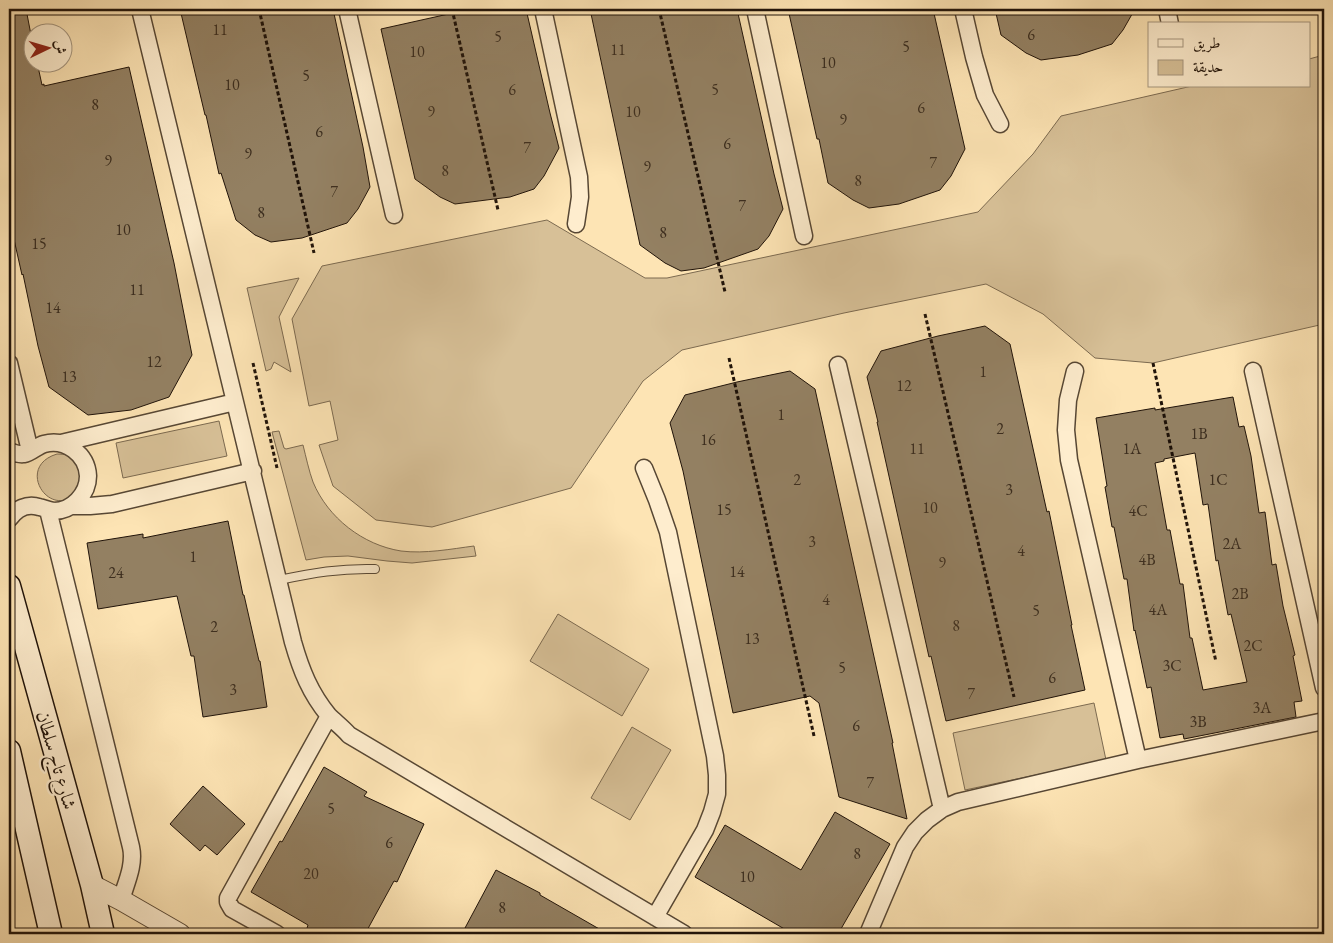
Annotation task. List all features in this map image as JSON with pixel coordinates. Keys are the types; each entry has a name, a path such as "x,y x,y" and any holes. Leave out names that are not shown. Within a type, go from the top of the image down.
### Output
{"main road":[{"name":"شارع تاج سلطان","path":"9,586 92,884 103,934"},
{"path":"9,751 51,934"}],"street":[{"path":"140,9 301,668 313,693 329,716 349,734 684,934"},
{"path":"347,9 394,214"},
{"path":"543,9 579,177 580,198 576,224"},
{"path":"754,9 804,236"},
{"path":"963,9 985,95 1000,124"},
{"path":"1167,9 1170,22"},
{"path":"9,363 30,451"},
{"path":"838,365 942,809"},
{"path":"1075,371 1068,400 1066,430 1069,460 1138,760"},
{"path":"1253,371 1324,688"},
{"path":"9,452 25,454 48,443 61,443 236,402"},
{"path":"61,443 77,452 87,468 87,486 83,494 71,506"},
{"path":"644,468 668,532 718,775 717,794 712,812 704,830 655,917"},
{"path":"9,519 20,508 27,506 56,511 71,506 112,504 253,471"},
{"path":"48,510 131,847 131,867 121,900"},
{"path":"277,934 232,909 228,898 329,716"},
{"path":"868,934 905,847 915,832 942,809 979,796 1324,721"},
{"path":"92,884 180,934"}],"lane":[{"path":"279,580 328,570 375,569"}],"path":[{"path":"259,9 314,253"},
{"path":"452,9 498,210"},
{"path":"659,9 725,292"},
{"path":"925,314 1014,698"},
{"path":"729,358 814,736"},
{"path":"1154,362 1216,662"},
{"path":"253,363 277,468"}],"green space":[{"path":"1324,55 1324,324 1153,363 1095,358 1043,314 986,284 844,313 682,350 643,381 571,488 432,527 376,520 333,486 319,445 338,440 330,401 309,406 292,319 322,266 547,220 645,278 667,278 978,212 1033,154 1061,116 1183,88 1310,88 1310,59"},
{"path":"299,278 279,317 291,372 274,362 271,369 266,371 247,288"},
{"path":"219,421 227,456 123,478 116,443"},
{"path":"279,431 284,448 303,445 313,482 320,495 337,518 360,536 387,548 410,552 429,552 474,546 476,556 412,563 348,556 306,560 272,432"},
{"path":"57,454 67,455 74,459 83,476 73,495 62,501 53,499 45,494 37,477 39,468 45,460"},
{"path":"558,614 649,669 622,716 530,661"},
{"path":"1094,703 1106,760 965,790 953,733"},
{"path":"632,727 671,750 630,820 591,798"}],"building":[{"path":"9,9 26,9 29,22 22,22 22,72 39,72 42,85 129,67 174,263 192,355 169,397 131,410 88,415 49,387 9,217"},
{"path":"180,9 333,9 370,187 358,209 347,223 302,238 271,242 255,235 236,220 221,173 219,174"},
{"path":"461,9 526,9 559,148 544,176 534,189 510,197 455,204 440,197 415,179 381,29 462,11"},
{"path":"590,9 737,9 783,209 769,236 758,249 704,268 681,271 665,263 640,245"},
{"path":"788,9 933,9 965,149 951,176 940,190 899,204 869,208 828,183"},
{"path":"995,9 1135,9 1123,30 1112,44 1078,55 1041,60 1026,53 1001,35"},
{"path":"985,326 1010,344 1047,512 1049,511 1085,690 946,721 931,656 929,657 867,377 881,351"},
{"path":"790,371 815,389 893,743 907,819 839,797 819,703 810,696 733,713 683,471 670,423 685,395"},
{"path":"1233,397 1239,427 1244,426 1251,456 1259,513 1265,512 1272,565 1276,564 1283,606 1295,655 1293,656 1302,701 1294,702 1296,717 1184,739 1183,734 1160,738 1151,687 1147,688 1134,631 1127,579 1124,579 1114,527 1112,527 1096,418 1155,408 1155,410","holes":["1195,453 1203,505 1208,504 1216,561 1218,560 1228,615 1231,614 1247,682 1203,690 1192,638 1190,638 1183,584 1180,584 1170,530 1167,530 1155,463 1164,461 1164,459"]},
{"path":"228,521 243,595 260,661 267,707 203,717 194,656 191,656 177,596 98,609 87,543 143,534 143,538"},
{"path":"324,767 367,792 364,796 424,824 397,882 394,881 365,934 319,934 307,928 308,925 251,892 280,841 282,842"},
{"path":"203,786 245,824 217,855 205,845 200,851 170,824"},
{"path":"835,812 890,844 838,934 793,934 695,877 725,825 801,870"},
{"path":"496,870 540,893 540,895 608,934 478,934 465,928"}]}
